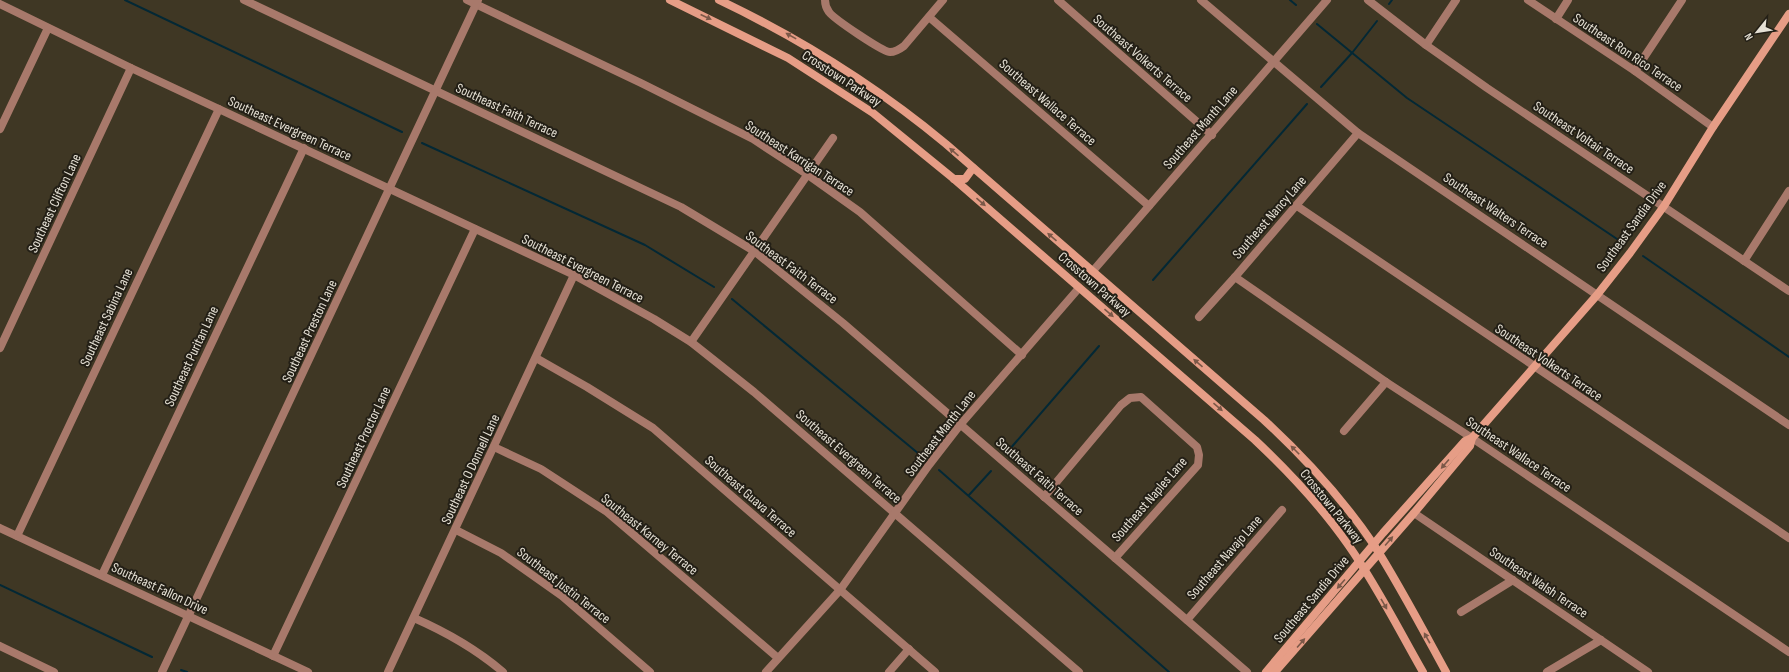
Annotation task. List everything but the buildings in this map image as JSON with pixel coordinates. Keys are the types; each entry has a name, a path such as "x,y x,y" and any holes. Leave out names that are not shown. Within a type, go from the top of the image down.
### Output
{"main road":[{"name":"Crosstown Parkway","path":"670,0 765,46 832,85 886,123 954,179 1269,453 1322,510 1359,561 1423,672"},
{"name":"Crosstown Parkway","path":"719,0 795,38 845,69 904,111 973,168 1264,420 1292,447 1335,494 1373,544 1446,672"},
{"name":"Southeast Sandia Drive","path":"1266,672 1373,544 1465,441 1472,438 1597,295 1664,206 1714,127 1789,14"},
{"path":"954,179 965,179 973,168"},
{"name":"Southeast Sandia Drive","path":"1275,672 1414,513 1470,446 1472,438"}],"street":[{"name":"Southeast Faith Terrace","path":"244,0 681,207 754,251 843,323 1247,672"},
{"name":"Southeast Karrigan Terrace","path":"467,0 478,2 753,139 808,175 860,212 1022,354"},
{"path":"825,0 825,6 832,16 885,51 896,51 904,46 943,0"},
{"name":"Southeast Volkerts Terrace","path":"1058,0 1212,135"},
{"name":"Southeast Walters Terrace","path":"1201,0 1358,132 1789,425"},
{"name":"Southeast Manth Lane","path":"1092,272 1212,135 1327,0"},
{"name":"Southeast Voltair Terrace","path":"1368,0 1426,45 1487,88 1789,291"},
{"path":"1426,45 1456,0"},
{"name":"Southeast Ron Rico Terrace","path":"1528,0 1635,71 1714,127"},
{"path":"1556,19 1568,0"},
{"path":"1635,71 1682,0"},
{"name":"Southeast Preston Lane","path":"162,672 478,2"},
{"name":"Southeast Evergreen Terrace","path":"0,4 131,68 574,276 654,318 691,342 754,392 1079,672"},
{"name":"Southeast Wallace Terrace","path":"929,17 1149,206"},
{"path":"0,129 48,28"},
{"name":"Southeast Clifton Lane","path":"0,348 131,68"},
{"name":"Southeast Sabina Lane","path":"17,536 219,109"},
{"name":"Southeast Nancy Lane","path":"1199,317 1235,277 1358,132"},
{"path":"691,342 833,138"},
{"name":"Southeast Puritan Lane","path":"102,575 304,148"},
{"path":"1744,261 1789,191"},
{"name":"Southeast Volkerts Terrace","path":"1296,206 1534,368 1789,538"},
{"name":"Southeast Proctor Lane","path":"274,656 475,229"},
{"name":"Southeast O Donnell Lane","path":"388,672 574,276"},
{"name":"Southeast Wallace Terrace","path":"1235,277 1386,382 1472,438 1789,652"},
{"name":"Southeast Manth Lane","path":"766,672 840,590 896,514 929,465 960,425 1079,288"},
{"name":"Southeast Guava Terrace","path":"536,358 653,428 935,672"},
{"path":"1344,431 1386,382"},
{"name":"Southeast Naples Lane","path":"1044,496 1121,405 1130,398 1141,397 1197,447 1199,455 1198,465 1115,558"},
{"name":"Southeast Karney Terrace","path":"494,446 541,469 607,512 778,658"},
{"name":"Southeast Navajo Lane","path":"1187,620 1282,510"},
{"name":"Southeast Walsh Terrace","path":"1414,513 1648,672"},
{"name":"Southeast Fallon Drive","path":"0,528 308,672"},
{"name":"Southeast Justin Terrace","path":"456,530 501,553 562,596 650,672"},
{"path":"1461,612 1513,580"},
{"path":"414,618 446,632 489,660 503,672"},
{"path":"1546,672 1601,640"},
{"path":"0,646 54,672"},
{"path":"889,672 909,649"}],"waterway":[{"path":"125,0 402,132"},
{"path":"1290,0 1296,5"},
{"path":"1389,4 1392,0"},
{"path":"1321,87 1352,53 1377,21"},
{"path":"1317,24 1407,98 1620,241"},
{"path":"1153,280 1307,104"},
{"path":"422,143 645,245 714,287"},
{"path":"1643,256 1789,357"},
{"path":"732,299 919,454"},
{"path":"1009,450 1099,346"},
{"path":"939,470 1169,672"},
{"path":"969,495 991,471"},
{"path":"0,585 152,657"},
{"path":"181,670 187,672"}]}
